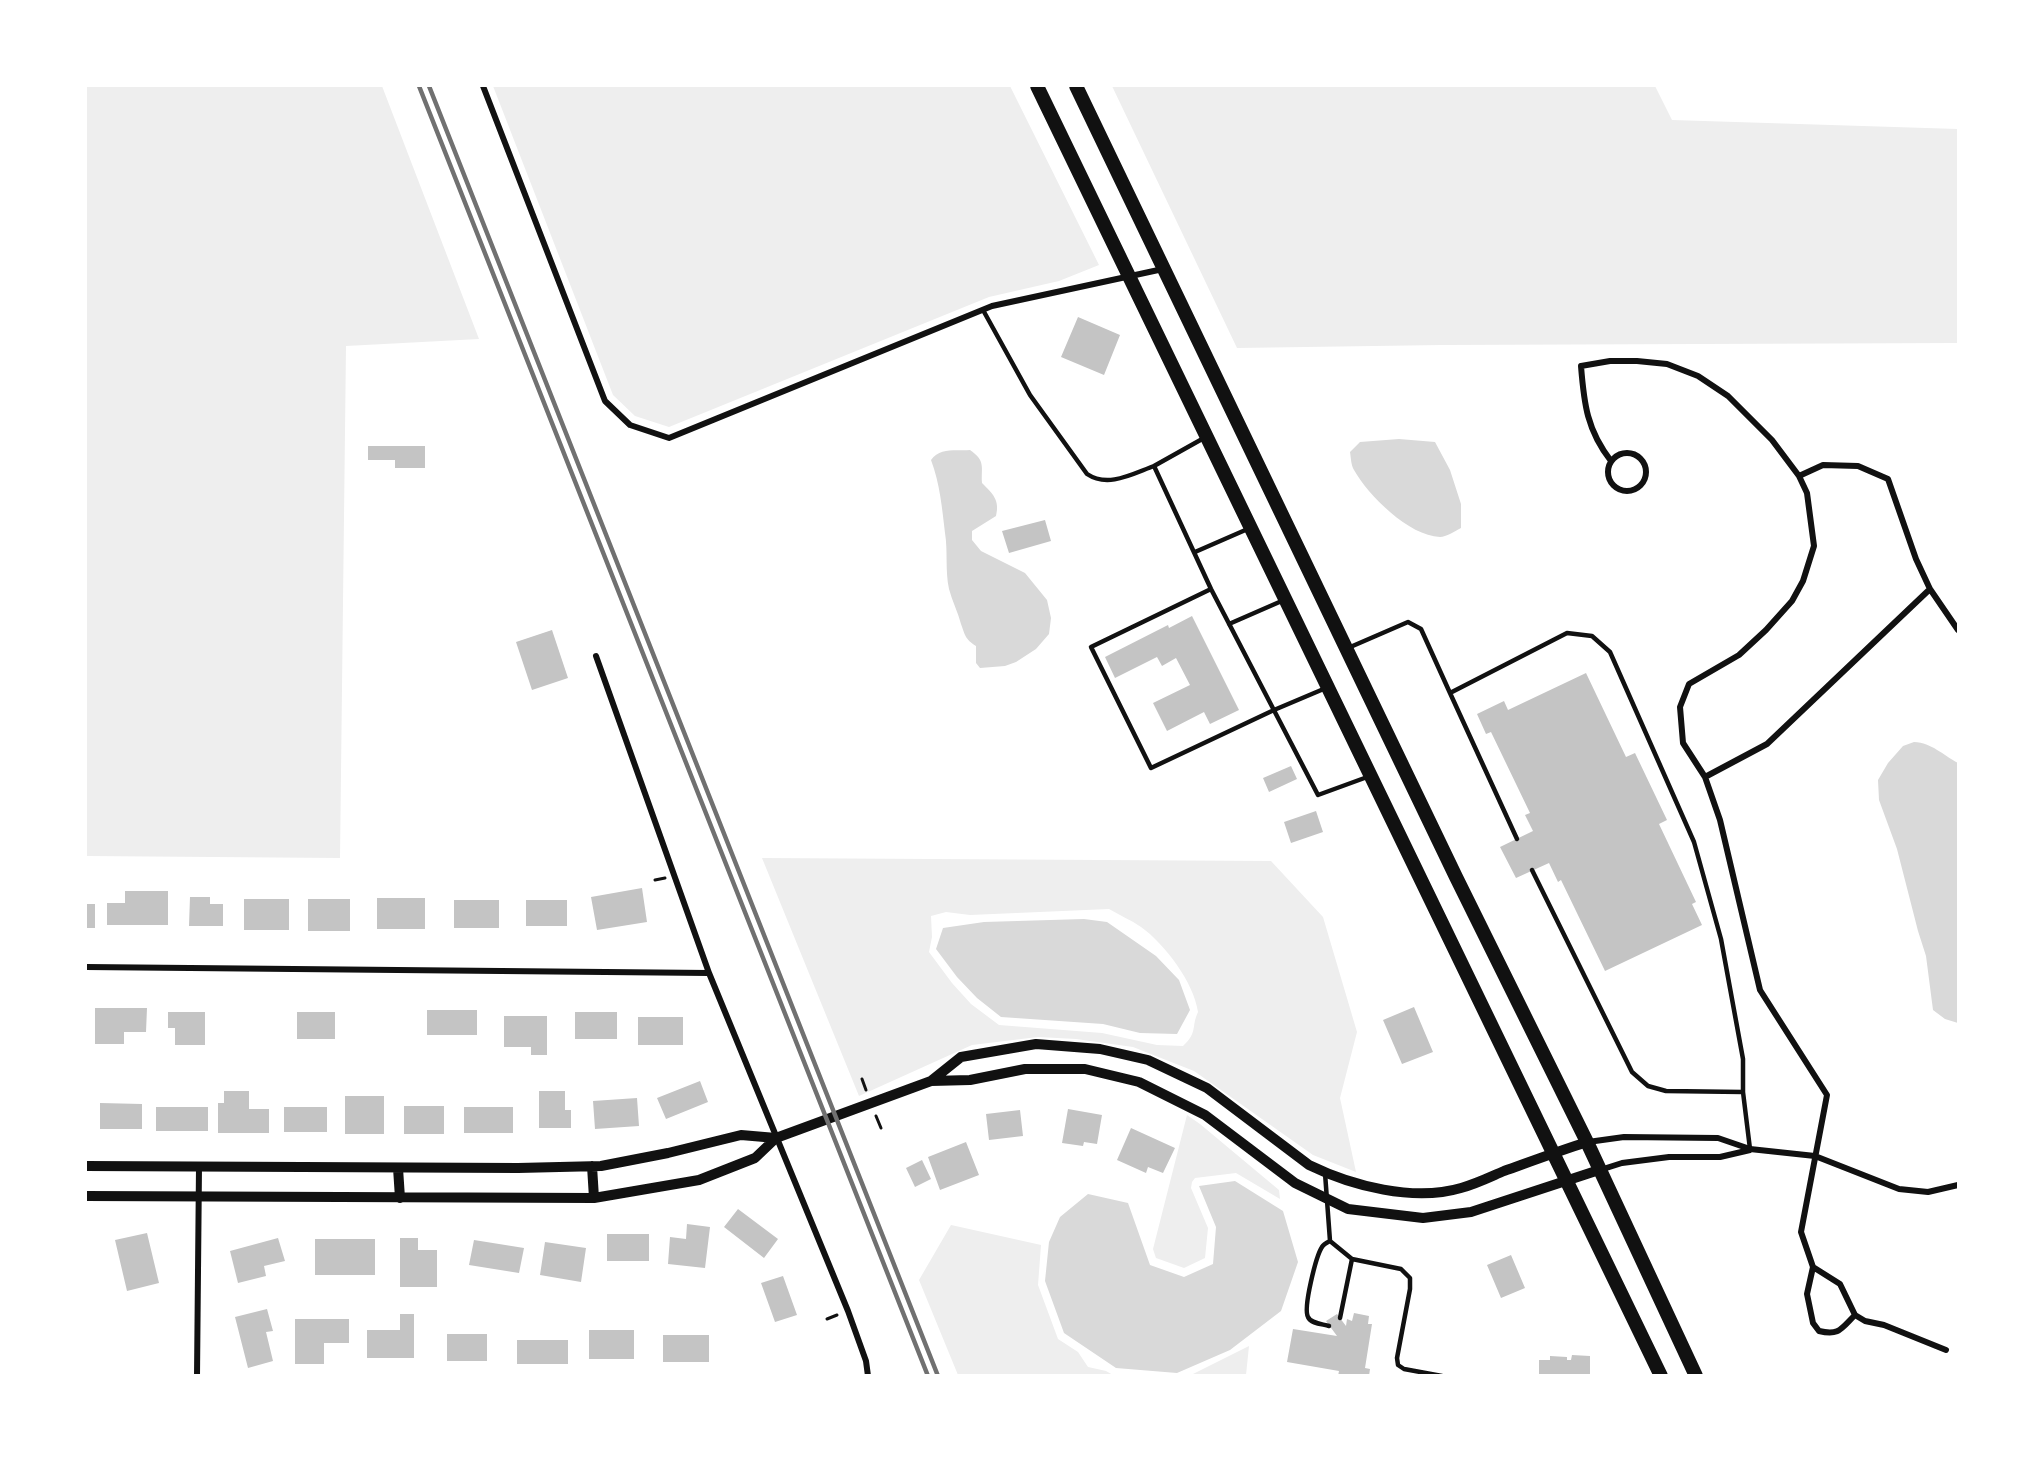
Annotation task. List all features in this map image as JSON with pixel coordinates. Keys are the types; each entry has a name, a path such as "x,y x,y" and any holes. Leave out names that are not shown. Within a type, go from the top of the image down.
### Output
{"main road":[{"path":"1037,86 1661,1376"},
{"path":"1076,86 1456,877 1587,1142 1696,1376"}],"street":[{"path":"483,86 605,401 630,425 669,438 992,306 1164,269"},
{"path":"1611,461 1598,443 1589,422 1581,366 1610,361 1667,364 1698,376 1728,396 1772,440 1799,476 1807,494 1814,546 1803,581 1792,601 1739,655 1689,684 1680,707 1683,743 1704,777 1720,820 1760,990 1827,1095 1801,1232 1813,1267 1807,1294 1813,1323 1819,1331 1831,1334 1842,1329 1855,1315"},
{"path":"1627,453 1636,455 1643,462 1646,470 1645,479 1640,487 1631,491 1614,486 1609,479 1608,469 1611,461 1618,455 1627,453"},
{"path":"1799,476 1823,465 1858,466 1888,479 1916,559 1930,589 1959,630"},
{"path":"1704,777 1767,744 1930,589"},
{"path":"596,656 709,973 848,1311 866,1361 868,1376"},
{"path":"86,967 709,973"},
{"path":"931,1081 961,1057 1036,1044 1100,1049 1148,1060 1207,1088 1309,1165 1325,1173 1358,1184 1416,1194 1460,1189 1554,1152 1587,1142 1624,1137 1718,1137 1750,1149 1815,1156 1899,1189 1928,1192 1959,1185"},
{"path":"86,1166 399,1168 592,1166 668,1153 741,1135 776,1137 931,1081 970,1080 1025,1069 1085,1069 1139,1082 1205,1115 1295,1183 1325,1200 1348,1209 1423,1218 1471,1212 1622,1163 1669,1157 1720,1157 1750,1149"},
{"path":"86,1196 594,1198 699,1180 755,1158 776,1137"},
{"path":"592,1166 594,1198"},
{"path":"197,1376 200,1167"},
{"path":"399,1168 400,1198"},
{"path":"1813,1267 1840,1284 1855,1315 1866,1322 1884,1325 1946,1350"}],"lane":[{"path":"983,310 1030,395 1087,474 1097,481 1117,479 1154,466 1207,437"},
{"path":"1154,466 1211,589 1318,795 1371,775"},
{"path":"1195,552 1251,528"},
{"path":"1211,589 1091,646 1151,768 1328,687"},
{"path":"1229,624 1286,600"},
{"path":"1348,649 1408,622 1421,629 1517,839"},
{"path":"1450,693 1567,633 1592,636 1610,652 1694,842 1721,939 1743,1059 1743,1092 1750,1149"},
{"path":"1532,870 1632,1072 1648,1086 1666,1091 1743,1092"},
{"path":"1325,1173 1325,1200 1330,1241 1352,1259 1401,1269 1410,1278 1397,1358 1398,1365 1404,1369 1442,1376"},
{"path":"1329,1326 1313,1322 1308,1317 1307,1308 1318,1258 1323,1246 1330,1241"},
{"path":"1340,1318 1352,1259"}],"path":[{"path":"862,1079 867,1093"},
{"path":"874,1112 881,1128"},
{"path":"828,1318 837,1315"}],"shaded area":[{"path":"86,86 382,86 479,339 346,346 340,858 86,856"},
{"path":"493,86 1010,86 1099,265 1059,281 989,297 669,427 635,416 613,395"},
{"path":"1112,86 1655,86 1672,120 1958,129 1958,343 1237,348"},
{"path":"1399,439 1435,442 1450,470 1461,504 1461,528 1440,537 1415,530 1379,502 1360,480 1353,468 1350,452 1360,442"},
{"path":"970,450 981,461 982,483 992,494 997,506 996,516 972,531 972,540 981,551 1025,573 1047,600 1051,618 1049,634 1036,649 1005,666 980,668 976,663 976,646 965,634 948,582 942,505 931,460 944,451"},
{"path":"1914,742 1932,747 1958,763 1958,1023 1945,1019 1933,1010 1926,956 1897,849 1879,800 1878,780 1888,763 1903,746"},
{"path":"762,858 1271,861 1323,917 1357,1032 1340,1098 1356,1172 1313,1155 1194,1071 1133,1047 1076,1039 1038,1037 972,1045 859,1096","holes":["1109,909 1150,934 1169,954 1185,977 1198,1012 1192,1033 1183,1046 1157,1045 1102,1033 999,1025 971,1004 929,952 932,937 931,916 946,912 970,915"]},
{"path":"1084,919 1107,922 1156,956 1179,980 1190,1010 1177,1034 1140,1033 1103,1024 1001,1017 977,998 957,977 936,949 943,928 984,922"},
{"path":"1187,1115 1279,1190 1280,1199 1236,1173 1195,1178 1191,1188 1208,1228 1205,1258 1184,1268 1156,1258 1153,1249"},
{"path":"1235,1181 1283,1211 1298,1262 1281,1311 1230,1350 1177,1373 1116,1368 1064,1333 1045,1281 1049,1242 1060,1217 1088,1194 1128,1203 1150,1265 1184,1277 1213,1264 1216,1227 1199,1186"},
{"path":"951,1225 1041,1245 1038,1285 1058,1339 1078,1352 1088,1367 1113,1375 958,1375 919,1280"},
{"path":"1249,1346 1246,1375 1191,1375"}],"building":[{"path":"1078,317 1120,335 1104,375 1061,357"},
{"path":"368,446 425,446 425,468 395,468 395,460 368,460"},
{"path":"1045,520 1051,541 1009,553 1002,531"},
{"path":"1192,616 1239,710 1210,724 1204,712 1167,731 1153,703 1190,685 1176,658 1162,666 1157,657 1115,678 1105,657 1168,625 1169,628"},
{"path":"552,630 568,678 532,690 516,642"},
{"path":"1586,673 1626,757 1635,753 1667,820 1659,824 1696,902 1692,904 1702,925 1605,971 1561,880 1558,882 1549,863 1516,878 1500,847 1533,831 1525,815 1530,813 1491,732 1486,734 1477,714 1504,701 1508,710"},
{"path":"1291,766 1297,779 1269,792 1263,778"},
{"path":"1316,811 1323,832 1291,843 1284,822"},
{"path":"642,888 647,922 597,930 591,897"},
{"path":"125,891 168,891 168,925 107,925 107,903 125,903"},
{"path":"190,897 210,897 210,904 223,904 223,926 189,926"},
{"path":"377,898 425,898 425,929 377,929"},
{"path":"244,899 289,899 289,930 244,930"},
{"path":"308,899 350,899 350,931 308,931"},
{"path":"454,900 499,900 499,928 454,928"},
{"path":"526,900 567,900 567,926 526,926"},
{"path":"86,904 95,904 95,928 86,928"},
{"path":"1414,1007 1433,1052 1402,1064 1383,1020"},
{"path":"95,1008 147,1008 146,1032 124,1032 124,1044 95,1044"},
{"path":"427,1010 477,1010 477,1035 427,1035"},
{"path":"168,1012 205,1012 205,1045 175,1045 175,1028 168,1028"},
{"path":"297,1012 335,1012 335,1039 297,1039"},
{"path":"575,1012 617,1012 617,1039 575,1039"},
{"path":"504,1016 547,1016 547,1055 531,1055 531,1047 504,1047"},
{"path":"638,1017 683,1017 683,1045 638,1045"},
{"path":"700,1081 708,1102 666,1119 657,1098"},
{"path":"224,1091 249,1091 249,1109 269,1109 269,1133 218,1133 218,1103 224,1103"},
{"path":"539,1091 565,1091 565,1110 571,1110 571,1128 539,1128"},
{"path":"345,1096 384,1096 384,1134 345,1134"},
{"path":"637,1098 639,1126 595,1129 593,1101"},
{"path":"100,1103 142,1104 142,1129 100,1129"},
{"path":"404,1106 444,1106 444,1134 404,1134"},
{"path":"156,1107 208,1107 208,1131 156,1131"},
{"path":"284,1107 327,1107 327,1132 284,1132"},
{"path":"464,1107 513,1107 513,1133 464,1133"},
{"path":"1068,1109 1102,1115 1097,1144 1084,1142 1083,1146 1062,1143"},
{"path":"1020,1110 1023,1136 989,1140 986,1114"},
{"path":"1131,1128 1175,1148 1163,1173 1148,1167 1146,1173 1117,1160"},
{"path":"966,1142 979,1175 940,1190 928,1157"},
{"path":"922,1160 931,1179 915,1187 906,1168"},
{"path":"738,1209 778,1239 764,1258 724,1227"},
{"path":"687,1224 710,1227 705,1268 668,1264 670,1237 686,1239"},
{"path":"147,1233 159,1283 127,1291 115,1240"},
{"path":"607,1234 649,1234 649,1261 607,1261"},
{"path":"278,1238 285,1261 264,1266 266,1276 238,1283 230,1251"},
{"path":"400,1238 418,1238 418,1250 437,1250 437,1287 400,1287"},
{"path":"315,1239 375,1239 375,1275 315,1275"},
{"path":"474,1240 524,1248 519,1273 469,1265"},
{"path":"545,1242 586,1248 581,1282 540,1275"},
{"path":"1511,1255 1525,1288 1501,1298 1487,1265"},
{"path":"783,1276 797,1315 775,1322 761,1283"},
{"path":"267,1309 273,1331 266,1332 273,1361 248,1368 235,1317"},
{"path":"1354,1313 1369,1316 1368,1324 1372,1324 1365,1368 1370,1369 1369,1376 1338,1376 1339,1371 1287,1362 1293,1329 1337,1336 1326,1321 1337,1314 1346,1326 1347,1319 1352,1321"},
{"path":"400,1314 414,1314 414,1358 367,1358 367,1330 400,1330"},
{"path":"295,1319 349,1319 349,1343 324,1343 324,1364 295,1364"},
{"path":"589,1330 634,1330 634,1359 589,1359"},
{"path":"447,1334 487,1334 487,1361 447,1361"},
{"path":"663,1335 709,1335 709,1362 663,1362"},
{"path":"517,1340 568,1340 568,1364 517,1364"},
{"path":"1572,1355 1590,1356 1590,1376 1539,1376 1539,1360 1550,1360 1550,1356 1567,1357 1567,1360 1571,1360"}],"railway":[{"path":"419,86 928,1376"},
{"path":"429,86 938,1376"}]}
